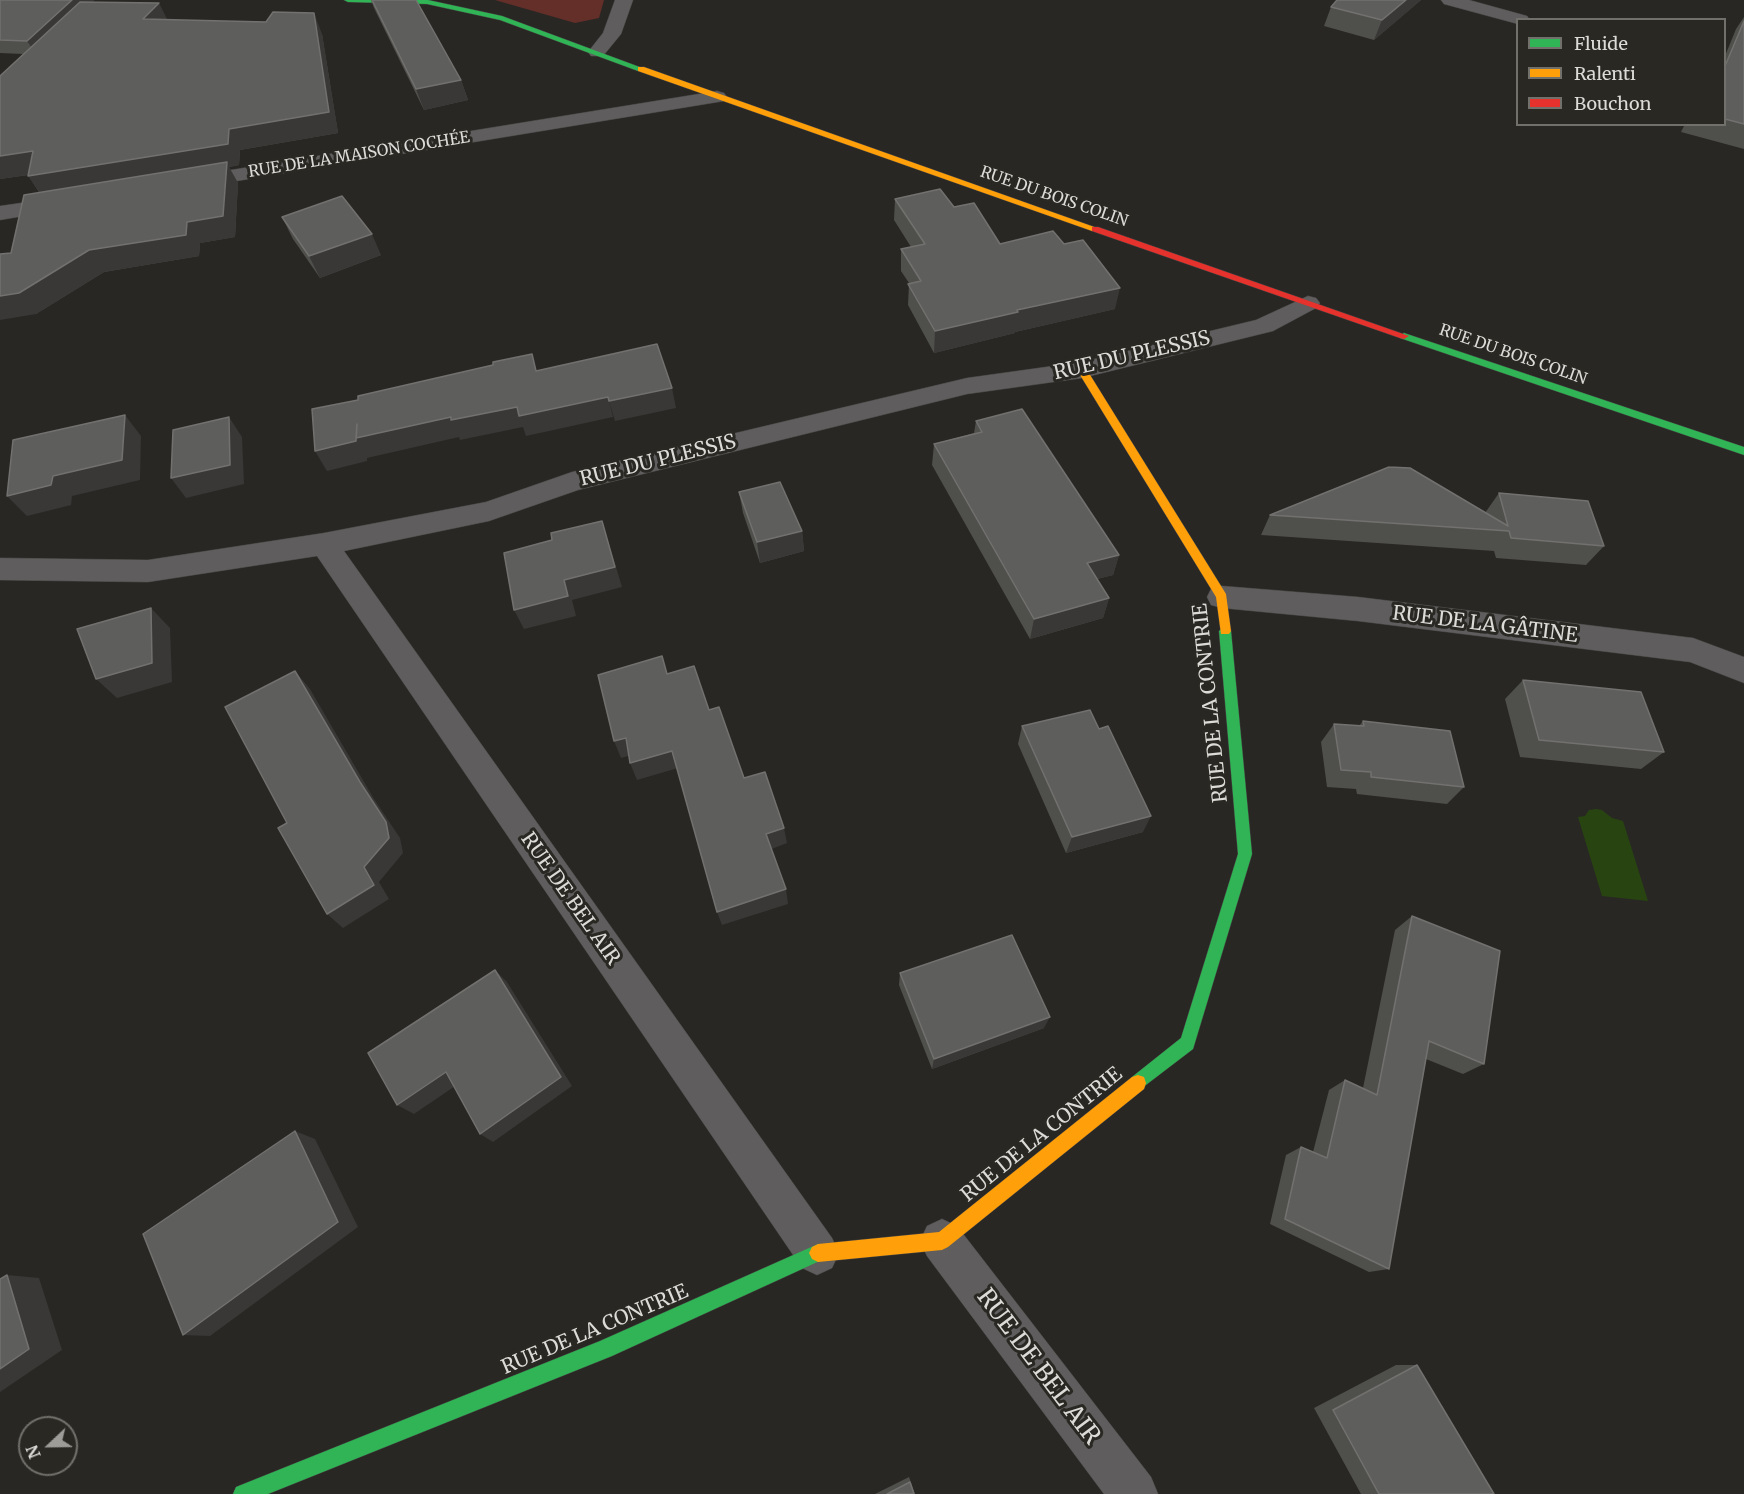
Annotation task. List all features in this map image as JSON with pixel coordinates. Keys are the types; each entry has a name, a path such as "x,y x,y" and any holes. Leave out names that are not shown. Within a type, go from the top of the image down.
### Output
{"street":[{"name":"RUE DU BOIS COLIN","path":"348,0 427,2 502,18 717,98 1744,451"},
{"path":"597,52 612,34 624,0"},
{"path":"1450,0 1516,19"},
{"name":"RUE DE LA MAISON COCHÉE","path":"165,186 717,98"},
{"path":"0,213 83,200"},
{"name":"RUE DU PLESSIS","path":"0,569 148,571 324,544 489,511 572,482 967,386 1082,370 1264,326 1308,303"},
{"name":"RUE DE LA CONTRIE","path":"243,1494 605,1349 817,1253 942,1241 1186,1043 1245,854 1222,597 1082,370"},
{"name":"RUE DE BEL AIR","path":"324,544 817,1253"},
{"name":"RUE DE LA GÂTINE","path":"1222,597 1358,609 1693,650 1744,670"},
{"name":"RUE DE BEL AIR","path":"942,1241 1134,1494"}],"shaded area":[{"path":"495,0 604,0 599,18 575,23"},
{"path":"1596,809 1623,821 1648,901 1602,896 1578,817 1585,816 1589,810"}],"building":[{"path":"0,0 72,0 27,41 0,40"},
{"path":"372,0 416,0 461,80 416,89"},
{"path":"1337,0 1406,0 1382,20 1331,7"},
{"path":"80,2 159,3 143,19 266,22 273,12 314,13 329,112 229,129 228,144 28,176 33,151 0,156 0,76"},
{"path":"1744,21 1744,124 1726,119 1726,64"},
{"path":"227,162 223,216 187,222 186,235 89,250 19,293 0,296 0,254 11,253 24,195"},
{"path":"940,189 954,207 974,203 1000,244 1053,231 1064,244 1083,240 1120,288 1017,310 1018,312 935,331 908,284 921,281 901,249 925,244 895,199"},
{"path":"342,196 372,234 309,256 282,217"},
{"path":"657,344 672,388 609,401 608,397 519,416 517,407 451,420 451,417 356,438 356,441 315,451 312,409 358,400 358,396 532,354 536,371"},
{"path":"1022,409 1119,555 1087,563 1109,598 1034,619 934,444 982,432 976,421"},
{"path":"125,415 122,460 53,476 51,485 7,496 13,440"},
{"path":"229,417 230,465 171,478 173,430"},
{"path":"1389,467 1410,468 1508,526 1499,493 1588,501 1604,546 1511,538 1509,531 1270,515"},
{"path":"780,482 802,531 757,542 739,492"},
{"path":"602,521 615,567 564,580 568,596 514,610 504,553 552,540 551,533"},
{"path":"151,608 152,663 96,679 77,629"},
{"path":"662,656 667,674 694,666 709,710 719,707 744,778 765,772 784,828 766,834 786,889 717,912 672,751 630,763 626,738 614,741 598,675"},
{"path":"295,671 386,822 389,838 364,867 374,885 327,914 278,828 287,823 225,707"},
{"path":"1523,680 1641,692 1664,752 1539,740"},
{"path":"1090,710 1099,729 1108,726 1151,816 1072,837 1022,726"},
{"path":"1363,721 1450,731 1464,787 1371,777 1371,772 1341,770 1334,724 1364,726"},
{"path":"1412,916 1500,951 1484,1064 1429,1041 1389,1269 1285,1219 1301,1147 1327,1158 1345,1080 1377,1095"},
{"path":"1012,935 1050,1017 934,1059 900,973"},
{"path":"495,970 561,1077 480,1134 446,1072 397,1105 368,1053"},
{"path":"295,1131 338,1222 183,1335 143,1234"},
{"path":"7,1275 29,1349 0,1369 0,1279"},
{"path":"1417,1365 1494,1494 1379,1494 1333,1410"},
{"path":"910,1482 914,1494 887,1494"}],"traffic: fast":[{"path":"348,0 427,2 502,18 641,69"},
{"path":"1404,336 1744,451"},
{"path":"1138,1083 1187,1043 1245,854 1225,631"},
{"path":"243,1494 605,1349 818,1253"}],"traffic: slow":[{"path":"641,69 1095,229"},
{"path":"1082,370 1222,597 1225,631"},
{"path":"818,1253 942,1241 1138,1083"}],"traffic: jam":[{"path":"1095,229 1404,336"}]}
